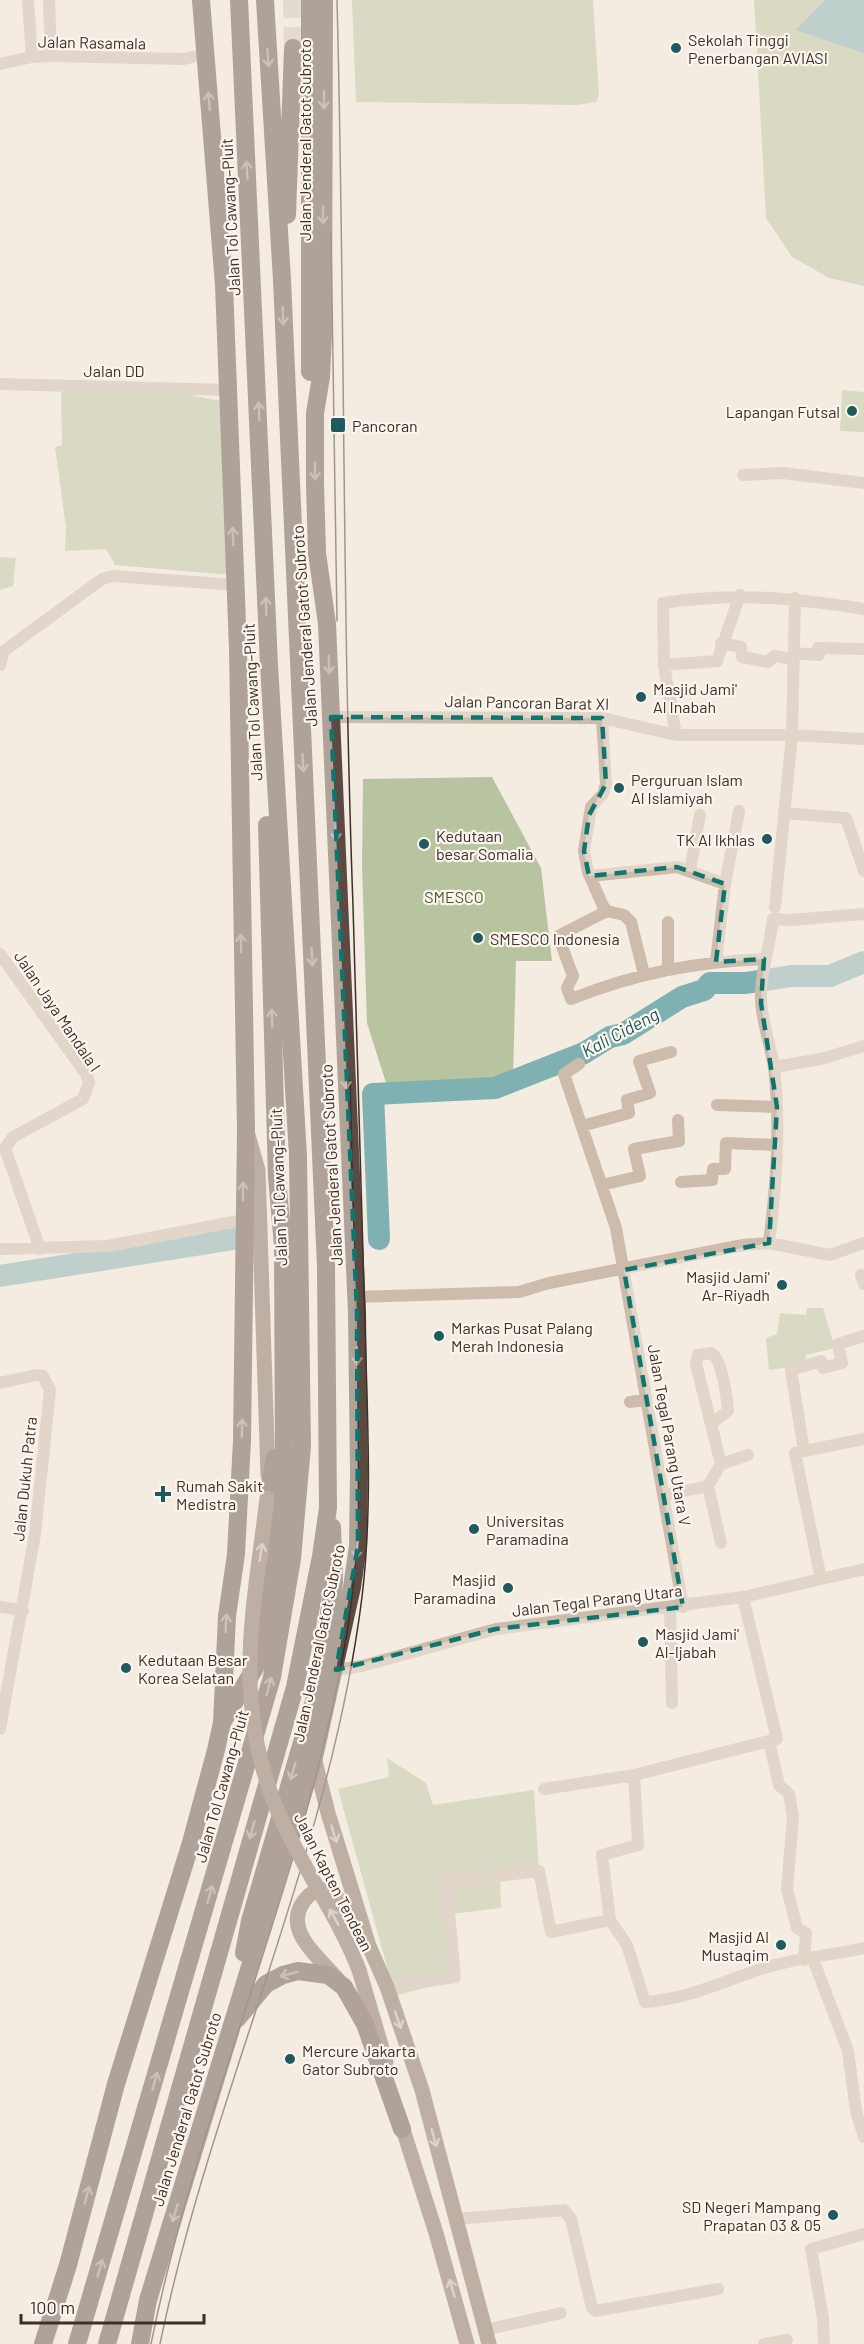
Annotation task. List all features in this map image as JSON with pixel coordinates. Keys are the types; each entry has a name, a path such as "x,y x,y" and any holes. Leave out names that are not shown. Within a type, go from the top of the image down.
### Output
{"highway":[{"path":"46,2340 116,2084 190,1846 222,1723 226,1616 236,1554 242,1440 243,1220 246,1130 235,585 221,240 201,0"},
{"path":"230,0 243,87"},
{"name":"Jalan Tol Cawang–Pluit","path":"77,2344 269,1688 292,1559 302,1446 298,1156 269,665 256,326 239,0"},
{"path":"236,2009 250,1921 316,1694 328,1634 335,1555 328,1508 326,1267 282,280 264,0"},
{"path":"310,0 311,381 315,413"},
{"name":"Jalan Jenderal Gatot Subroto","path":"140,2344 148,2300 314,1757 336,1670 358,1546 356,1297 327,624 317,553 315,413 321,377 323,333 324,0"},
{"path":"282,280 289,201 293,48"},
{"path":"222,1723 257,1660 267,1618 276,1558 284,1472 286,1418 283,1246 277,1177 268,900 269,665"},
{"path":"268,1493 275,1468 277,1376 270,1235 277,1177"},
{"path":"107,2344 295,1687 328,1508"},
{"path":"230,2027 266,1984 283,1975 298,1971 328,1975 344,1987 365,2024 402,2129"},
{"name":"Jalan Jenderal Gatot Subroto","path":"129,2344 148,2300"}],"main road":[{"path":"246,1130 255,1153 258,1170 268,1493"},
{"name":"Jalan Kapten Tendean","path":"268,1493 248,1653 254,1728 263,1768 277,1808 351,1949 378,2033 402,2129 436,2233 467,2344"},
{"name":"Jalan Kapten Tendean","path":"314,1757 328,1813 369,1946 387,1987 422,2090 487,2337"},
{"path":"344,1987 299,1932 297,1917 302,1902 315,1891 332,1890 338,1894 369,1946"}],"street":[{"path":"28,0 32,57"},
{"path":"48,0 51,56"},
{"name":"Jalan Rasamala","path":"0,64 32,57 51,56 184,59 198,63 205,62"},
{"name":"Jalan DD","path":"0,384 228,390"},
{"path":"743,474 809,475 864,483"},
{"path":"0,665 2,650 102,579 123,575 235,585"},
{"path":"664,665 715,662 740,595"},
{"path":"676,735 664,665 663,603 740,595 795,598 864,609"},
{"path":"769,1243 774,1199 777,1107 774,1067 761,1003 761,990 763,963 774,913 792,735 795,598"},
{"path":"721,643 740,647 742,657 768,662 774,656 819,655 818,648 864,649"},
{"name":"Jalan Pancoran Barat XI","path":"331,717 602,718 676,735 792,735 864,739"},
{"path":"602,718 606,783 603,794 591,807 584,852 590,876 607,911"},
{"path":"716,962 725,884 739,811"},
{"path":"784,813 846,818 864,871"},
{"path":"690,872 700,815"},
{"path":"590,876 677,867 725,884"},
{"path":"644,974 631,922 624,915 607,911 558,936 573,976 567,988 571,999 668,968 716,962 763,963"},
{"path":"774,913 791,920 864,914"},
{"path":"668,922 668,968"},
{"name":"Jalan Jaya Mandala I","path":"0,954 89,1083 83,1099 13,1137 5,1148 40,1249"},
{"path":"774,1067 821,1059 864,1046"},
{"path":"582,1126 629,1113 627,1100 650,1093 639,1061 671,1052"},
{"name":"Jalan Tegal Parang Utara V","path":"579,1064 565,1071 564,1074 616,1228 683,1607"},
{"path":"717,1105 777,1107"},
{"path":"602,1185 640,1176 634,1149 679,1141 678,1120"},
{"path":"681,1182 712,1180 713,1170 724,1169 726,1143 776,1145"},
{"path":"0,1249 108,1246 243,1220"},
{"path":"356,1297 519,1292 549,1282 624,1270 743,1245 769,1243 830,1255 864,1243"},
{"path":"804,1451 790,1370 821,1361 823,1368 842,1363 838,1343 864,1336"},
{"path":"712,1423 728,1411 727,1402 718,1358 711,1353 702,1353 696,1359 696,1364 721,1464"},
{"name":"Jalan Dukuh Patra","path":"0,1383 36,1375 43,1376 50,1390 35,1534 0,1729"},
{"path":"630,1402 646,1400"},
{"path":"821,1579 795,1454 864,1438"},
{"path":"721,1543 708,1486 721,1464 748,1455"},
{"path":"665,1495 708,1486"},
{"name":"Jalan Tegal Parang Utara","path":"336,1670 362,1666 495,1629 683,1607 743,1597 864,1569"},
{"path":"544,1789 634,1775 777,1739 743,1597"},
{"path":"0,1607 23,1610"},
{"path":"670,1609 672,1703"},
{"path":"769,1741 779,1785 789,1794 793,1817 787,1889 797,1928 806,1933 808,1960 848,2050 856,2111 864,2137"},
{"path":"634,1775 638,1845 602,1855 610,1920 627,1945 645,2002 672,2000 720,1986 764,1968 864,1948"},
{"path":"387,1987 455,1977 446,1882 539,1871 551,1932 610,1920"},
{"path":"455,2219 564,2210 571,2218 592,2308 595,2310 718,2289"},
{"path":"824,2344 823,2318 811,2249 864,2234"},
{"path":"487,2337 561,2313"},
{"path":"764,2344 787,2340"}],"highlighted area":[{"path":"331,717 602,718 606,784 589,815 584,851 589,876 677,867 725,884 716,962 764,959 761,1003 777,1107 769,1243 624,1270 683,1607 496,1629 336,1670 358,1546 357,1313"}],"green space":[{"path":"352,0 593,0 599,96 596,102 577,105 356,102"},
{"path":"754,0 864,0 864,286 829,278 792,257 766,218"},
{"path":"61,389 188,395 221,401 230,575 115,565 106,549 65,551 66,527 55,447 62,445"},
{"name":"Lapangan Futsal","path":"842,390 864,392 864,432 840,431"},
{"path":"0,557 16,558 13,586 0,590"},
{"name":"SMESCO","path":"492,777 541,868 552,961 516,961 513,1077 447,1085 387,1086 367,1023 362,866 363,779"},
{"path":"807,1308 823,1308 835,1348 806,1355 805,1365 769,1370 766,1338 777,1334 780,1313 806,1315"},
{"path":"387,1758 426,1783 433,1805 534,1790 539,1871 500,1880 501,1908 451,1914 455,1979 395,1996 338,1789 389,1777"}],"water":[{"path":"825,0 864,0 864,53 796,30"}],"waterway":[{"name":"Kali Cideng","path":"379,1239 373,1094 495,1088 584,1053 610,1037 623,1034 682,997 704,990 710,983 746,983 791,976 830,976 864,962"},
{"path":"0,1276 234,1239"}],"tunnel":[{"path":"292,0 293,48"}],"tram line":[{"path":"160,2344 182,2250 209,2157 298,1880 324,1787 346,1693 362,1597 365,1563 368,1426 349,793 337,0"},
{"path":"331,234 337,621"},
{"path":"151,2344 171,2255 196,2168 304,1821 327,1733 345,1644 357,1540 359,1470 350,1080"}],"place":[{"name":"Sekolah Tinggi Penerbangan AVIASI","path":"676,48"},
{"name":"Lapangan Futsal","path":"852,411"},
{"name":"Pancoran","path":"338,425"},
{"name":"Masjid Jami' Al Inabah","path":"641,697"},
{"name":"Perguruan Islam Al Islamiyah","path":"619,788"},
{"name":"TK Al Ikhlas","path":"767,839"},
{"name":"Kedutaan besar Somalia","path":"424,844"},
{"name":"SMESCO Indonesia","path":"478,938"},
{"name":"Masjid Jami' Ar-Riyadh","path":"782,1285"},
{"name":"Markas Pusat Palang Merah Indonesia","path":"439,1336"},
{"name":"Rumah Sakit Medistra","path":"163,1494"},
{"name":"Universitas Paramadina","path":"474,1529"},
{"name":"Masjid Paramadina","path":"508,1588"},
{"name":"Masjid Jami' Al-Ijabah","path":"643,1642"},
{"name":"Kedutaan Besar Korea Selatan","path":"126,1668"},
{"name":"Masjid Al Mustaqim","path":"781,1945"},
{"name":"Mercure Jakarta Gator Subroto","path":"290,2059"},
{"name":"SD Negeri Mampang Prapatan 03 & 05","path":"833,2215"}]}
